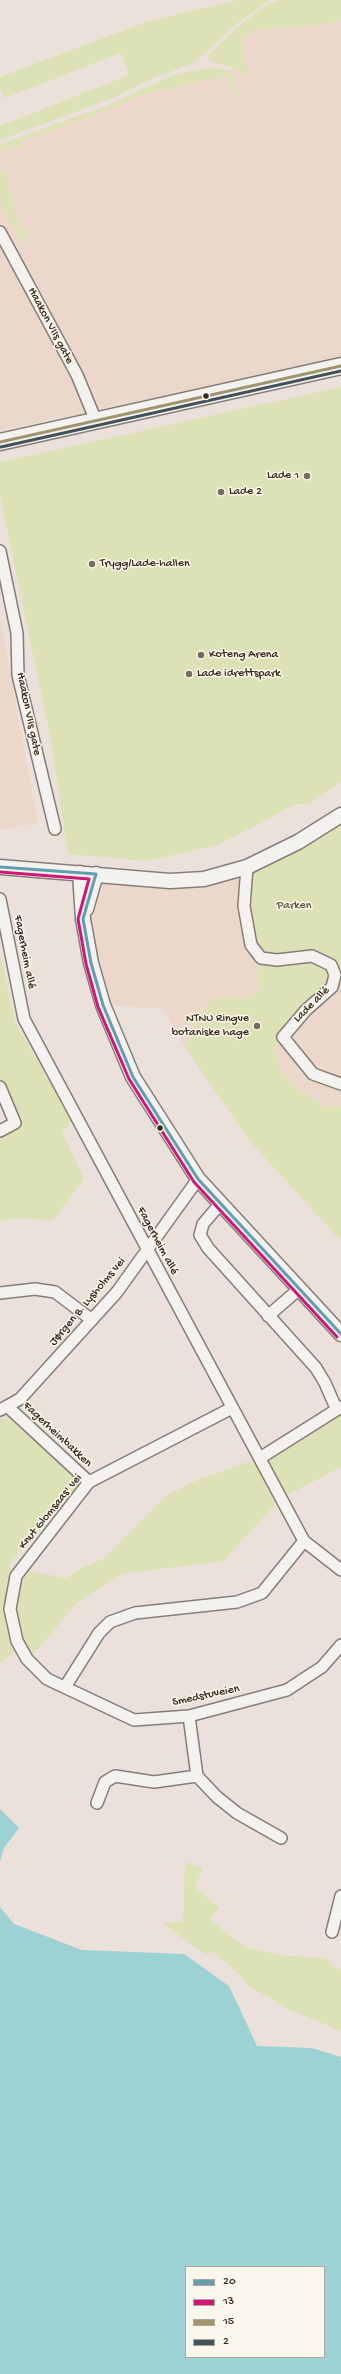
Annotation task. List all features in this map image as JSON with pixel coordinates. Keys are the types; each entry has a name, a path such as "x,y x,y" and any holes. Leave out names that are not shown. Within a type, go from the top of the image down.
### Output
{"main road":[{"path":"0,442 341,366"}],"street":[{"name":"Haakon VIIs gate","path":"0,232 86,394 96,421"},
{"name":"Haakon VIIs gate","path":"0,551 17,632 18,675 55,829"},
{"path":"0,867 170,881 204,879 247,867 298,842 341,815"},
{"name":"Lade allé","path":"247,867 244,906 251,945 261,958 277,960 312,956 332,965 336,975 332,987 306,1010 284,1037 313,1074 341,1084"},
{"path":"80,873 83,919 91,963 103,1005 133,1077 198,1179 341,1334"},
{"path":"83,919 96,874"},
{"name":"Fagerheim allé","path":"0,899 24,1019 147,1251 304,1541 341,1570"},
{"path":"0,1088 15,1123 0,1131"},
{"name":"Jørgen B. Lysholms vei","path":"4,1409 20,1399 117,1292 198,1179"},
{"path":"220,1204 203,1224 200,1235 208,1248 316,1368 338,1408 260,1458"},
{"path":"0,1294 35,1289 55,1292 92,1320"},
{"path":"268,1316 299,1289"},
{"name":"Knut Glomsaas' vei","path":"66,1687 47,1680 27,1659 16,1641 10,1609 16,1576 89,1482 232,1408"},
{"name":"Fagerheimbakken","path":"4,1409 89,1482"},
{"path":"66,1687 99,1633 110,1622 135,1613 237,1602 262,1593 304,1541"},
{"name":"Smedstuveien","path":"66,1687 134,1720 189,1716 287,1690 322,1667 341,1645"},
{"path":"189,1716 197,1776 217,1797 237,1813 280,1838"},
{"path":"98,1803 105,1782 114,1776 154,1782 197,1776"},
{"path":"332,1932 341,1896"}],"shaded area":[{"path":"341,17 341,358 0,431 0,145 140,94 235,69 242,29"},
{"path":"0,617 38,823 0,830"},
{"name":"NTNU Ringve botaniske hage","path":"341,815 341,1241 249,1140 185,1047 163,1009 103,1005 83,919 96,874 170,881 247,867"}],"green space":[{"path":"237,0 270,0 235,25 196,62 154,78 113,98 0,140 0,126 129,75 121,53 5,98 0,90 0,77 149,21"},
{"path":"279,0 341,0 341,20 309,26 251,30 242,39 241,46 249,78 229,66 209,62 208,55 231,33 262,8"},
{"path":"209,68 226,70 233,74 239,99 233,97 229,75 219,77 137,96 92,117 22,140 23,146 0,151 0,144 104,107 173,75"},
{"path":"0,170 5,170 19,228 24,228 27,239 21,241 0,203"},
{"name":"Lade idrettspark","path":"341,387 341,782 308,804 296,804 218,845 147,861 68,854 50,736 0,496 0,462"},
{"name":"Parken","path":"341,823 340,977 334,963 262,954 253,944 246,907 249,872"},
{"path":"257,953 261,958 312,956 335,975 273,1048 281,1071 295,1087 320,1102 319,1106 341,1107 341,1241 249,1140 185,1047 206,1004 218,997 228,996 243,1000 259,991"},
{"path":"0,954 16,1024 72,1121 62,1132 84,1179 53,1220 12,1218 0,1222 0,1139 11,1131 0,1083"},
{"path":"341,1414 341,1467 284,1497 266,1461"},
{"path":"8,1418 82,1482 29,1544 19,1535 24,1544 8,1567 66,1578 81,1568 103,1559 166,1496 197,1480 245,1463 254,1461 275,1505 223,1561 122,1574 78,1602 30,1658 23,1645 0,1664 0,1419"},
{"path":"185,1862 203,1868 195,1887 219,1907 210,1920 246,1948 286,1956 325,1958 335,1968 341,1969 341,2031 290,2010 250,1987 240,1975 213,1952 205,1954 162,1923 183,1922"}],"water":[{"path":"0,1809 19,1828 4,1848 0,1862"},
{"path":"0,1907 14,1924 82,1950 184,1954 229,1986 257,2046 312,2048 341,2057 341,2374 0,2374"}],"transit line":[{"name":"15","path":"0,442 341,366"},
{"name":"2","path":"1,447 341,371"},
{"name":"20","path":"0,867 96,874 83,919 91,963 103,1005 133,1077 198,1179 341,1334"},
{"name":"13","path":"0,872 89,879 78,919 86,964 98,1007 129,1079 194,1182 337,1337"}],"place":[{"name":"Lade 1","path":"307,476"},
{"name":"Lade 2","path":"221,492"},
{"name":"Trygg/Lade-hallen","path":"92,564"},
{"name":"Koteng Arena","path":"201,655"},
{"name":"Lade idrettspark","path":"189,674"},
{"name":"NTNU Ringve botaniske hage","path":"257,1026"}]}
